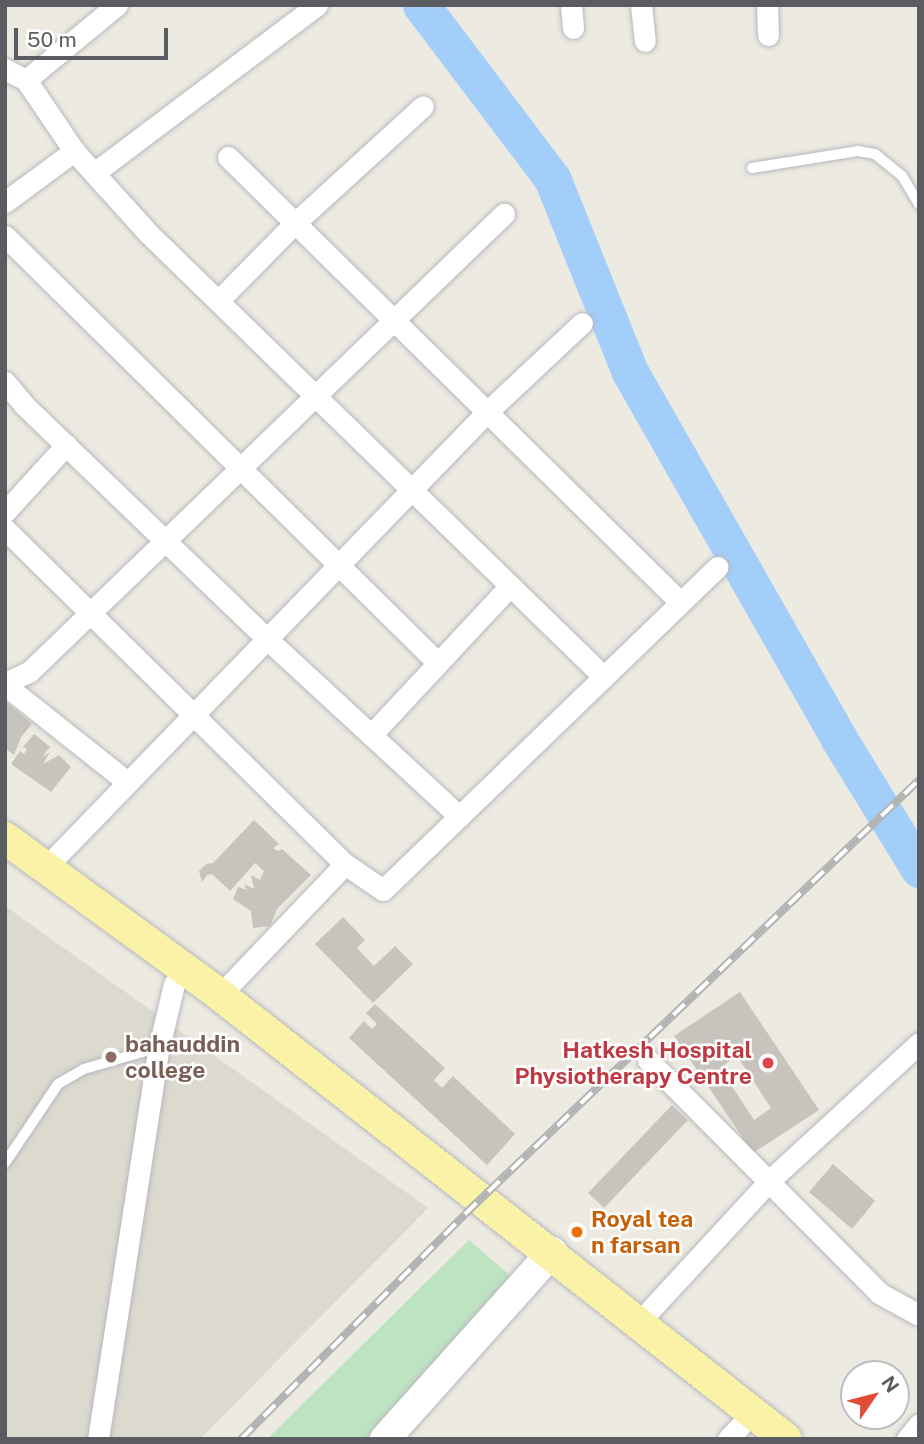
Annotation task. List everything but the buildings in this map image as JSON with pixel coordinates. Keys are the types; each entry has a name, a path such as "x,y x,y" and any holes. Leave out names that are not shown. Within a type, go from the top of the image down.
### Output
{"main road":[{"path":"5,838 220,995 437,1167 546,1260 741,1435"},
{"path":"5,864 174,984 267,1061 465,1214 546,1260 640,1321 786,1439"},
{"path":"385,1439 546,1260"}],"street":[{"path":"26,80 117,5"},
{"path":"94,173 317,5"},
{"path":"571,5 573,28"},
{"path":"641,5 645,41"},
{"path":"767,5 768,35"},
{"path":"5,69 26,80 74,151 218,301 604,677"},
{"path":"218,301 295,223 423,106"},
{"path":"5,202 74,151"},
{"path":"228,157 680,602"},
{"path":"126,781 5,684 29,672 504,214"},
{"path":"5,236 438,663"},
{"path":"46,867 126,781 487,412 582,323"},
{"path":"5,382 66,445 266,638 459,816"},
{"path":"5,512 66,445"},
{"path":"5,529 345,863 383,890 717,567"},
{"path":"371,735 510,586"},
{"path":"220,995 345,863"},
{"path":"98,1439 159,1047 174,984"},
{"path":"640,1321 769,1181 919,1043"},
{"path":"648,1059 879,1293 919,1315"},
{"path":"906,1439 919,1424"}],"lane":[{"path":"752,168 858,151 875,154 902,176 919,204"},
{"path":"5,1163 58,1084 84,1069 159,1047"}],"shaded area":[{"name":"bahauddin college","path":"5,906 428,1208 200,1439 5,1439"}],"green space":[{"path":"469,1240 512,1277 366,1439 267,1439"}],"waterway":[{"path":"421,5 552,178 630,372 839,739 919,869"}],"railway":[{"path":"241,1439 465,1214 919,780"}],"place":[{"name":"bahauddin college","path":"111,1057"},
{"name":"Hatkesh Hospital Physiotherapy Centre","path":"768,1063"},
{"name":"Royal tea n farsan","path":"577,1232"}]}
